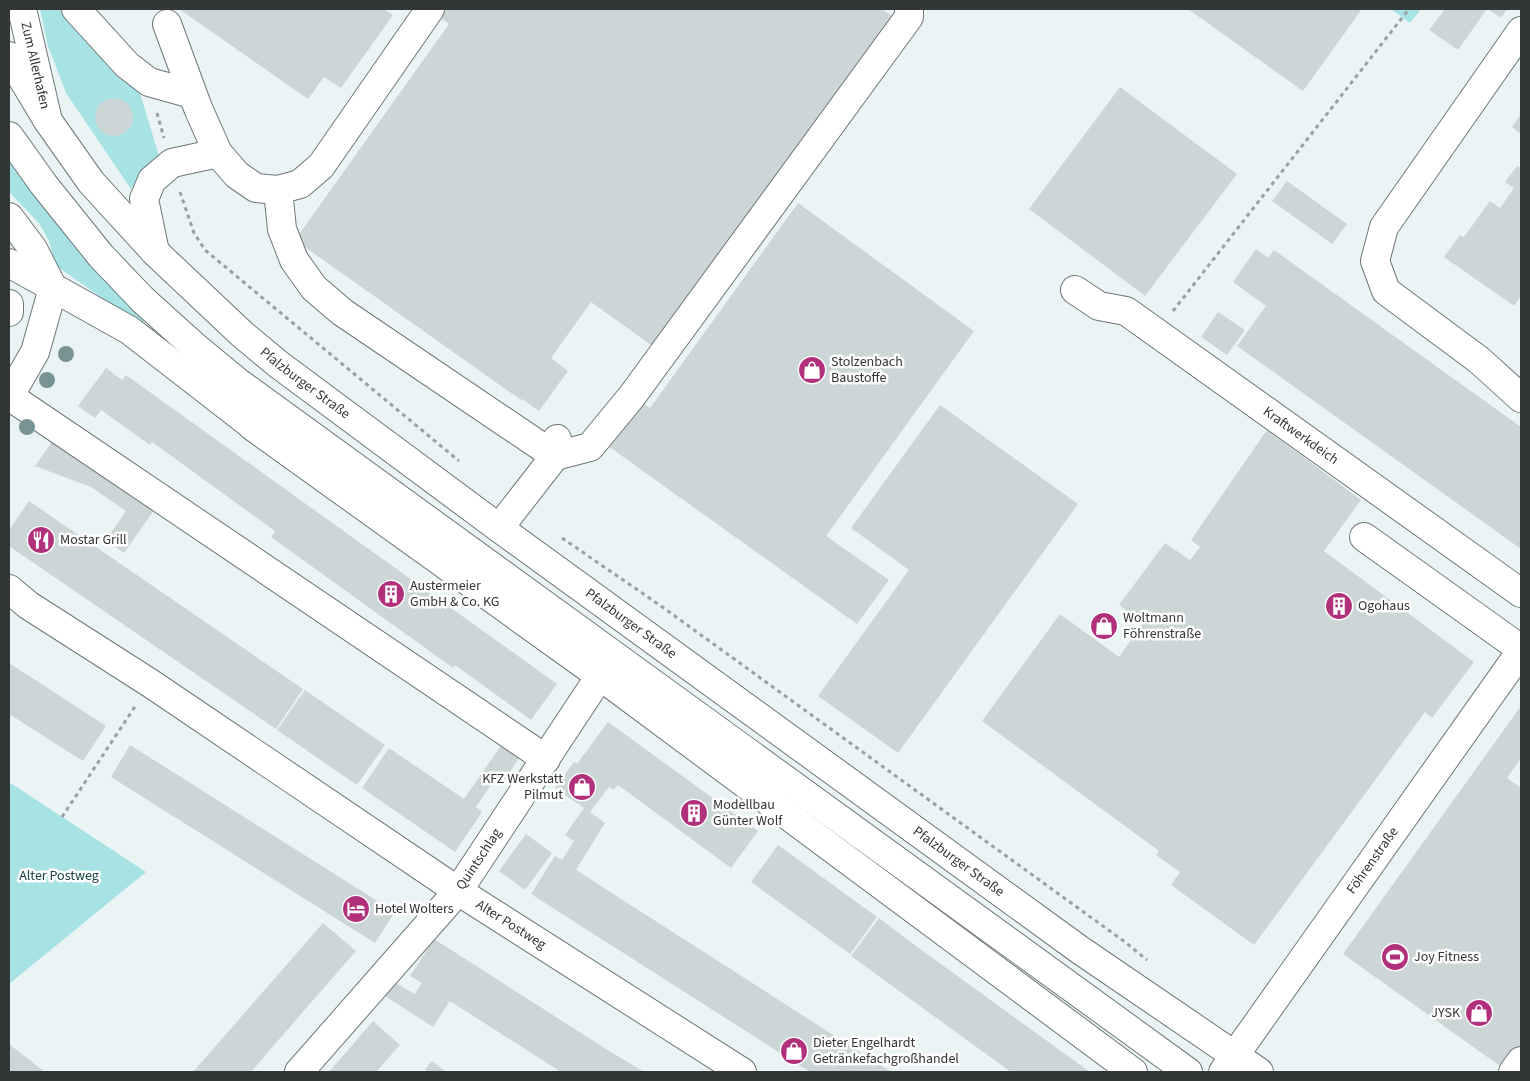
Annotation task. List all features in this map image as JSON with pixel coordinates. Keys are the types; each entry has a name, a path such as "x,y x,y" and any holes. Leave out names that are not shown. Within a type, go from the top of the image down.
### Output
{"main road":[{"name":"Zum Allerhafen","path":"22,9 48,121"},
{"path":"76,9 127,65 149,82 192,94"},
{"path":"167,24 192,94 218,153 237,175 256,188 278,190 300,184 320,166 430,9"},
{"path":"278,190 282,229 294,260 314,288 342,312 556,448 590,447 632,396 909,17 909,9"},
{"path":"1521,31 1384,227 1375,261 1386,291 1479,360 1521,398"},
{"name":"Pfalzburger Straße","path":"9,56 48,121 91,182 155,252 242,334 278,364 1080,950 1230,1064 1259,1072"},
{"path":"9,136 44,185 101,256 143,300 239,383 1188,1072"},
{"path":"155,252 144,200 152,180 172,163 218,153"},
{"path":"9,217 32,249 53,288 35,352 9,396 546,759"},
{"path":"9,263 129,330 248,423 600,676 1133,1072"},
{"name":"Kraftwerkdeich","path":"1075,290 1099,306 1126,311 1521,593"},
{"path":"9,304 9,312"},
{"path":"248,423 328,446"},
{"path":"500,528 556,448"},
{"path":"1364,537 1521,650"},
{"name":"Alter Postweg","path":"9,589 28,605 150,683 458,891 742,1072"},
{"name":"Föhrenstraße","path":"1230,1064 1521,650"},
{"name":"Quintschlag","path":"299,1072 458,891 600,676"},
{"path":"1513,1072 1521,1061"}],"path":[{"path":"1156,333 1409,9"},
{"path":"172,163 194,233 205,250 462,464"},
{"path":"557,534 661,606 1148,960"},
{"path":"62,817 150,683"}],"green space":[{"path":"40,9 66,9 137,83 159,156 143,170 131,189 66,93 48,46"},
{"path":"1391,9 1421,9 1410,23"},
{"path":"9,161 91,264 147,317 141,325 55,265 49,241 39,223 9,192"},
{"name":"Alter Postweg","path":"9,782 146,872 9,984"}],"building":[{"path":"179,9 384,9 393,15 341,88 324,77 308,99"},
{"path":"429,9 882,9 895,18 658,350 591,302 551,358 568,371 539,411 295,240 449,24"},
{"path":"1188,9 1362,9 1303,91"},
{"path":"1445,9 1487,9 1458,50 1429,30"},
{"path":"1488,9 1507,9 1501,18"},
{"path":"1120,87 1237,174 1145,296 1029,209"},
{"path":"114,98 127,104 133,117 127,130 114,136 101,130 95,117 101,104"},
{"path":"1521,114 1521,134 1512,127"},
{"path":"1517,166 1521,168 1521,296 1514,306 1444,257 1460,235 1464,237 1490,201 1500,208 1514,188 1505,182"},
{"path":"1287,181 1347,224 1332,244 1272,201"},
{"name":"Stolzenbach Baustoffe","path":"798,203 974,331 826,536 889,580 857,624 608,446 640,401 650,408"},
{"path":"1256,249 1268,258 1274,250 1521,427 1521,549 1237,346 1266,306 1233,282"},
{"path":"1218,312 1245,330 1227,355 1201,337"},
{"path":"106,368 122,380 126,375 557,684 531,720 455,665 453,668 271,537 275,531 152,442 150,445 101,410 95,418 78,406"},
{"path":"940,405 1078,504 898,753 818,696 909,570 851,528"},
{"path":"1267,430 1361,500 1324,551 1474,662 1432,718 1425,712 1254,945 1171,885 1180,872 1156,855 1159,851 982,721 1060,614 1119,657 1143,623 1119,605 1165,543 1190,560 1200,547 1191,540"},
{"path":"58,433 159,503 124,553 106,540 126,511 91,487 35,466"},
{"path":"29,501 303,689 276,729 9,546 9,530"},
{"path":"9,663 106,726 83,761 9,714"},
{"path":"305,690 385,745 357,785 277,730"},
{"path":"1521,706 1521,758 1507,778 1521,788 1521,1051 1507,1071 1343,954"},
{"path":"608,722 758,831 731,868 618,785 614,790 609,787 590,812 605,823 576,870 891,1072 810,1072 531,894 555,856 562,860 574,841 565,835 584,808 555,788 574,762 577,764"},
{"path":"507,737 525,749 503,782 496,777 476,807 482,812 455,852 362,788 389,748 464,799"},
{"path":"130,745 395,912 375,943 111,777"},
{"path":"526,834 552,853 525,890 499,871"},
{"path":"778,845 877,917 850,954 751,882"},
{"path":"879,918 1090,1072 1011,1072 851,956"},
{"path":"323,923 356,951 251,1072 193,1072"},
{"path":"434,939 644,1072 561,1072 450,1001 433,1027 385,996 396,983 415,994 422,983 410,976"},
{"path":"373,1021 400,1045 376,1072 329,1072"},
{"path":"9,1044 45,1072 9,1072"},
{"path":"432,1061 446,1072 428,1072 425,1069"}],"place":[{"name":"Stolzenbach Baustoffe","path":"812,370"},
{"name":"Mostar Grill","path":"41,540"},
{"name":"Austermeier GmbH & Co. KG","path":"391,594"},
{"name":"Ogohaus","path":"1339,606"},
{"name":"Woltmann Föhrenstraße","path":"1104,626"},
{"name":"KFZ Werkstatt Pilmut","path":"582,787"},
{"name":"Modellbau Günter Wolf","path":"694,813"},
{"name":"Hotel Wolters","path":"356,909"},
{"name":"Joy Fitness","path":"1395,957"},
{"name":"JYSK","path":"1479,1013"},
{"name":"Dieter Engelhardt Getränkefachgroßhandel","path":"794,1051"}]}
